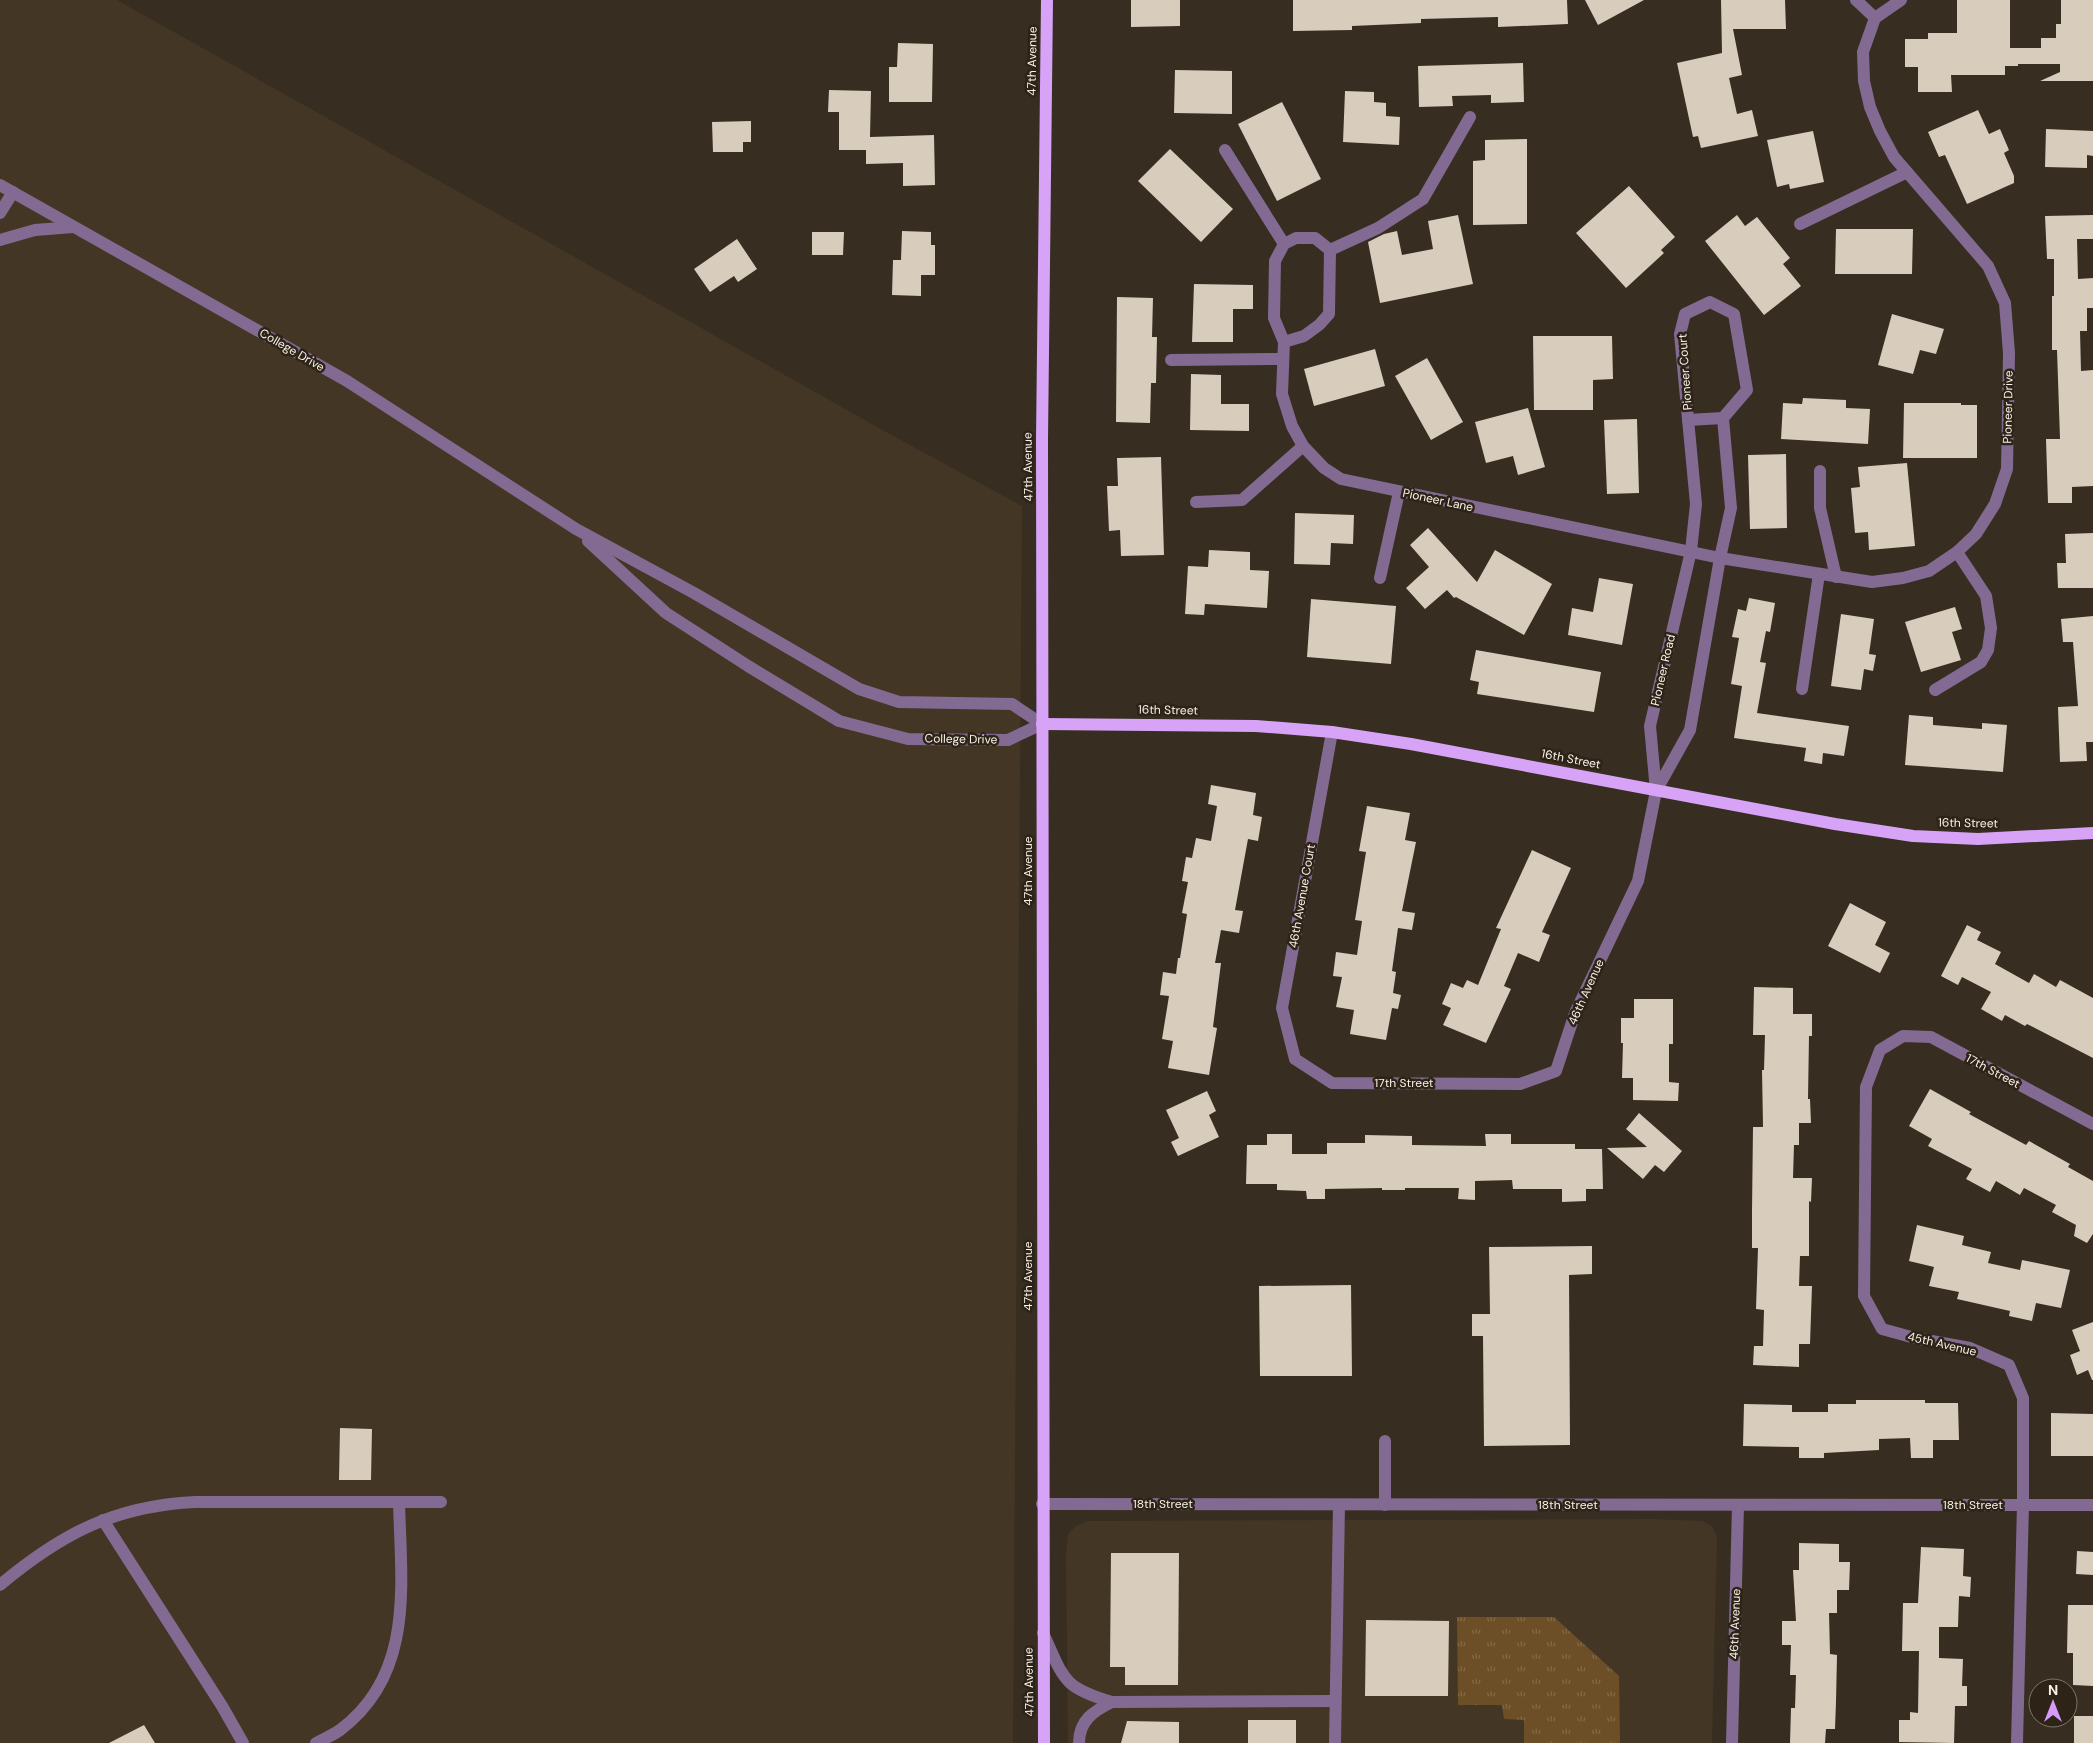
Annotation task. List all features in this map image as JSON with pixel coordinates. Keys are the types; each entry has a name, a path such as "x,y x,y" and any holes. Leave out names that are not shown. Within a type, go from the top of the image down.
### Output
{"main road":[{"name":"47th Avenue","path":"1044,1743 1042,1504 1042,313 1047,0"},
{"name":"16th Street","path":"1042,724 1256,726 1332,732 1412,744 1835,824 1913,836 1978,838 2093,833"}],"street":[{"path":"1856,0 1875,18 1901,0"},
{"name":"Pioneer Drive","path":"1691,551 1720,558 1872,582 1903,578 1929,571 1957,552 1976,534 1995,504 2007,469 2009,353 2005,304 1988,266 1894,157 1880,131 1870,107 1864,81 1864,52 1875,18"},
{"path":"1330,250 1378,228 1423,199 1470,117"},
{"path":"1225,150 1284,244 1296,238 1315,238 1330,250"},
{"path":"1800,224 1907,172"},
{"name":"College Drive","path":"0,185 73,228 104,243 348,381 576,530 694,593 859,689 898,702 1012,704 1042,724"},
{"path":"0,214 13,192"},
{"path":"0,240 35,230 73,228"},
{"name":"Pioneer Lane","path":"1284,244 1275,261 1274,318 1284,342 1282,394 1292,426 1303,446 1324,468 1341,479 1691,551"},
{"path":"1284,342 1304,336 1329,314 1330,250"},
{"name":"Pioneer Court","path":"1688,420 1723,418 1747,390 1734,314 1710,302 1685,314 1680,334 1688,420 1696,504 1691,551"},
{"path":"1171,360 1284,359"},
{"path":"1720,558 1731,508 1723,418"},
{"path":"1196,502 1242,500 1303,446"},
{"path":"1820,471 1820,508 1836,577"},
{"path":"1380,578 1399,492"},
{"name":"College Drive","path":"576,530 666,613 748,666 839,721 908,739 1008,740 1042,724"},
{"name":"Pioneer Road","path":"1638,881 1656,791 1650,726 1691,551"},
{"path":"1935,690 1982,662 1988,650 1991,628 1986,596 1957,552"},
{"name":"Pioneer Road","path":"1656,791 1690,730 1720,558"},
{"path":"1802,689 1820,574"},
{"name":"46th Avenue Court","path":"1295,1059 1282,1008 1332,732"},
{"name":"46th Avenue","path":"1520,1084 1556,1071 1574,1013 1638,881"},
{"name":"17th Street","path":"1891,1044 1903,1036 1931,1037 2093,1124"},
{"name":"45th Avenue","path":"1891,1044 1880,1050 1866,1087 1864,1296 1882,1329 1915,1338 1970,1348 2009,1365 2023,1398 2023,1505 2017,1743"},
{"name":"17th Street","path":"1295,1059 1332,1083 1520,1084"},
{"path":"1385,1441 1385,1504"},
{"path":"316,1743 339,1730 361,1710 379,1687 392,1658 399,1627 399,1502"},
{"path":"0,1585 63,1540 82,1529 124,1512 166,1503 441,1502"},
{"name":"18th Street","path":"1042,1504 2093,1505"},
{"path":"1334,1743 1338,1504"},
{"name":"46th Avenue","path":"1732,1743 1738,1505"},
{"path":"103,1520 222,1706 243,1743"},
{"path":"1043,1633 1064,1677 1070,1685 1088,1694 1112,1702 1335,1701"},
{"path":"1079,1743 1079,1734 1087,1718 1092,1713 1112,1702"}],"shaded area":[{"path":"0,0 117,0 897,438 1022,506 1013,1743 0,1743"},
{"path":"1651,1519 1702,1521 1712,1526 1717,1537 1712,1743 1068,1743 1066,1555 1068,1534 1076,1526 1088,1521"}],"green space":[{"path":"1457,1617 1554,1617 1619,1676 1620,1743 1524,1743 1524,1720 1504,1719 1502,1705 1458,1705"}],"building":[{"path":"1131,0 1180,0 1180,26 1131,27"},
{"path":"1293,0 1567,0 1568,24 1498,27 1498,17 1421,19 1421,23 1352,26 1352,30 1293,31"},
{"path":"1585,0 1644,0 1598,25"},
{"path":"1721,0 1785,0 1786,29 1733,29 1742,75 1729,78 1737,114 1752,110 1758,136 1701,148 1698,136 1693,137 1677,63 1722,53"},
{"path":"1957,0 2010,0 2010,48 2041,48 2041,38 2056,38 2056,24 2061,24 2061,0 2093,0 2093,81 2040,81 2060,72 2060,64 2018,64 2018,66 2005,66 2005,75 1951,75 1952,92 1918,92 1918,67 1905,67 1905,39 1928,39 1928,33 1957,33"},
{"path":"898,43 933,44 932,102 889,102 889,67 897,67"},
{"path":"1523,63 1524,102 1491,103 1491,95 1452,96 1453,106 1419,107 1418,66"},
{"path":"1175,70 1232,71 1232,114 1174,113"},
{"path":"829,90 871,91 870,137 934,135 935,185 903,186 903,163 866,164 866,150 839,150 839,112 828,112"},
{"path":"1345,91 1374,92 1374,102 1386,103 1386,116 1400,117 1399,145 1343,142"},
{"path":"1282,102 1321,179 1277,201 1238,124"},
{"path":"1978,110 1989,134 2000,129 2009,150 2004,153 2014,176 2014,183 1967,204 1945,155 1939,157 1928,132"},
{"path":"751,121 751,142 743,142 743,152 713,152 712,122"},
{"path":"2046,129 2093,131 2093,156 2087,155 2087,168 2045,167"},
{"path":"1813,131 1824,182 1790,189 1789,184 1777,187 1767,140"},
{"path":"1527,139 1527,224 1473,225 1473,161 1485,160 1485,140"},
{"path":"1170,149 1233,209 1201,242 1138,181"},
{"path":"1629,186 1675,237 1661,250 1664,253 1626,288 1576,233"},
{"path":"1458,215 1473,284 1380,303 1368,242 1384,234 1397,231 1402,255 1433,249 1428,221"},
{"path":"1737,215 1745,226 1757,217 1790,258 1783,264 1801,286 1764,315 1705,241"},
{"path":"2093,215 2093,239 2077,239 2078,279 2093,278 2093,308 2087,308 2087,331 2080,331 2081,371 2093,370 2093,486 2072,487 2072,503 2048,503 2046,439 2060,439 2057,350 2052,350 2054,259 2047,259 2045,216"},
{"path":"1836,229 1913,229 1912,274 1835,274"},
{"path":"902,231 931,232 931,245 935,245 935,275 921,275 921,296 892,295 893,260 901,260"},
{"path":"812,232 844,232 843,255 812,255"},
{"path":"737,239 757,269 738,282 734,276 710,292 694,269"},
{"path":"1194,284 1253,285 1253,309 1233,309 1233,342 1192,342"},
{"path":"1117,297 1153,298 1152,337 1157,337 1156,383 1151,383 1150,423 1116,422"},
{"path":"1892,314 1944,329 1936,354 1920,350 1913,374 1878,365"},
{"path":"1533,336 1612,336 1613,379 1593,380 1593,410 1534,410"},
{"path":"1375,349 1385,386 1314,406 1304,369"},
{"path":"1427,358 1463,422 1431,440 1395,376"},
{"path":"1191,374 1221,375 1221,404 1249,404 1249,431 1190,430"},
{"path":"1803,398 1846,400 1846,408 1870,409 1868,444 1781,439 1783,403 1802,404"},
{"path":"1904,403 1961,403 1961,405 1977,405 1977,458 1903,458"},
{"path":"1528,408 1545,467 1518,475 1513,456 1486,463 1475,422"},
{"path":"1637,419 1639,493 1607,494 1604,420"},
{"path":"1786,454 1787,528 1750,529 1748,455"},
{"path":"1161,457 1164,555 1121,556 1120,530 1109,531 1107,486 1118,486 1117,458"},
{"path":"1907,463 1915,546 1869,550 1868,532 1855,533 1851,488 1860,487 1858,467"},
{"path":"1295,513 1354,515 1353,544 1331,543 1330,565 1294,564"},
{"path":"1428,528 1477,582 1495,550 1552,584 1524,635 1456,597 1454,598 1447,590 1425,609 1406,588 1429,567 1410,545"},
{"path":"2093,533 2093,588 2058,588 2057,563 2066,563 2065,534"},
{"path":"1209,550 1250,552 1250,570 1269,571 1267,608 1205,604 1204,615 1185,614 1188,566 1208,567"},
{"path":"1599,578 1633,584 1622,645 1568,635 1572,608 1593,612"},
{"path":"1749,598 1775,603 1770,632 1766,631 1760,662 1766,663 1757,713 1849,726 1844,756 1823,753 1822,764 1804,761 1806,748 1734,738 1742,686 1731,684 1739,638 1732,637 1738,609 1746,611"},
{"path":"1311,599 1396,606 1391,664 1307,657"},
{"path":"1955,607 1962,629 1952,632 1961,660 1921,672 1905,622"},
{"path":"1841,614 1874,619 1869,654 1876,655 1873,671 1864,669 1861,690 1831,686"},
{"path":"2093,616 2093,742 2086,742 2087,761 2060,762 2058,707 2078,706 2073,642 2063,642 2061,619"},
{"path":"1476,650 1601,672 1594,712 1477,694 1479,682 1470,680"},
{"path":"1909,715 1933,717 1933,725 1982,729 1982,723 2007,725 2003,772 1905,765"},
{"path":"1211,785 1256,793 1253,815 1262,817 1258,841 1248,839 1235,910 1243,911 1239,933 1221,930 1215,963 1221,963 1213,1027 1217,1028 1209,1075 1168,1068 1173,1041 1162,1039 1169,996 1160,995 1163,972 1176,974 1178,958 1180,958 1187,914 1182,913 1188,882 1182,881 1186,857 1192,858 1196,838 1211,841 1217,806 1208,804"},
{"path":"1367,806 1410,813 1405,840 1416,842 1402,911 1415,913 1412,930 1398,928 1392,971 1396,972 1393,993 1401,995 1398,1009 1392,1008 1386,1040 1350,1034 1354,1010 1336,1007 1342,977 1333,976 1336,952 1357,955 1362,921 1355,920 1366,852 1359,851"},
{"path":"1532,850 1571,868 1542,932 1550,935 1539,962 1518,953 1504,986 1511,989 1486,1043 1443,1025 1451,1008 1442,1004 1451,983 1463,988 1467,980 1478,985 1501,929 1496,928"},
{"path":"1850,903 1886,922 1875,945 1890,953 1880,973 1828,946"},
{"path":"1967,925 1981,932 1977,940 2001,952 1995,964 2029,983 2034,974 2056,987 2060,980 2093,998 2093,1058 2027,1024 2025,1026 2005,1015 2002,1021 1981,1009 1991,992 1962,977 1958,985 1941,976"},
{"path":"1754,987 1793,988 1793,1014 1812,1014 1812,1036 1809,1036 1808,1099 1810,1099 1811,1123 1799,1123 1799,1145 1794,1145 1793,1178 1812,1178 1811,1202 1809,1201 1809,1256 1800,1256 1799,1286 1812,1286 1810,1344 1799,1344 1799,1367 1753,1365 1754,1346 1763,1346 1764,1310 1756,1309 1758,1248 1752,1248 1752,1211 1753,1127 1763,1127 1762,1070 1764,1070 1765,1035 1753,1035"},
{"path":"1634,999 1673,999 1673,1044 1669,1044 1669,1082 1679,1083 1678,1101 1633,1100 1633,1078 1622,1078 1623,1043 1621,1043 1621,1018 1634,1018"},
{"path":"1930,1089 1971,1112 1969,1114 2026,1145 2029,1141 2070,1164 2068,1167 2093,1181 2093,1234 2087,1243 2074,1236 2076,1225 2052,1212 2056,1205 2024,1188 2020,1195 1996,1181 1990,1192 1966,1179 1972,1169 1928,1146 1932,1139 1909,1126"},
{"path":"1207,1091 1216,1111 1209,1115 1219,1137 1178,1156 1171,1142 1179,1138 1166,1110"},
{"path":"1639,1113 1682,1151 1664,1172 1655,1165 1643,1179 1607,1148 1647,1147 1626,1129"},
{"path":"1267,1134 1292,1134 1292,1154 1327,1154 1327,1143 1365,1143 1365,1135 1412,1136 1412,1145 1486,1146 1485,1134 1511,1134 1511,1144 1575,1144 1575,1149 1602,1149 1603,1189 1586,1189 1586,1201 1562,1202 1562,1189 1513,1189 1512,1180 1475,1181 1475,1200 1458,1199 1459,1188 1405,1188 1405,1190 1382,1190 1382,1188 1325,1189 1325,1199 1307,1199 1306,1191 1277,1190 1277,1184 1246,1184 1247,1145 1267,1145"},
{"path":"1917,1225 1964,1236 1962,1245 1991,1252 1988,1263 2020,1270 2022,1260 2070,1270 2061,1308 2036,1303 2032,1321 2009,1316 2010,1311 1957,1299 1959,1292 1929,1286 1934,1267 1909,1261"},
{"path":"1592,1246 1592,1274 1569,1275 1570,1445 1484,1446 1483,1336 1472,1336 1472,1314 1490,1314 1489,1247"},
{"path":"1351,1285 1352,1376 1260,1376 1259,1286"},
{"path":"2093,1322 2092,1380 2088,1370 2077,1375 2070,1355 2080,1351 2072,1330"},
{"path":"1856,1400 1925,1400 1925,1403 1958,1403 1959,1440 1933,1440 1933,1458 1911,1458 1910,1438 1879,1439 1879,1450 1824,1453 1824,1458 1799,1458 1799,1447 1743,1446 1744,1404 1792,1405 1792,1412 1828,1412 1828,1404 1856,1404"},
{"path":"2051,1413 2093,1414 2093,1456 2051,1456"},
{"path":"340,1428 372,1429 371,1480 339,1480"},
{"path":"1799,1543 1839,1544 1839,1562 1850,1562 1849,1590 1837,1590 1837,1613 1829,1613 1830,1654 1837,1655 1836,1702 1835,1729 1826,1729 1825,1743 1790,1743 1791,1708 1795,1708 1796,1675 1790,1675 1791,1645 1782,1645 1782,1621 1796,1621 1793,1570 1799,1570"},
{"path":"1921,1547 1964,1549 1963,1576 1971,1577 1970,1597 1959,1596 1958,1627 1939,1627 1939,1658 1963,1659 1962,1686 1967,1686 1967,1706 1955,1706 1954,1743 1899,1742 1899,1720 1910,1720 1910,1712 1918,1713 1919,1651 1902,1651 1903,1603 1918,1603"},
{"path":"2077,1551 2093,1552 2093,1575 2076,1574"},
{"path":"1111,1553 1179,1553 1178,1685 1125,1685 1125,1667 1110,1667"},
{"path":"2068,1605 2093,1605 2093,1686 2078,1685 2078,1678 2073,1678 2073,1653 2067,1653"},
{"path":"1366,1620 1449,1621 1448,1696 1365,1696"},
{"path":"2078,1716 2093,1716 2093,1743 2074,1743 2074,1728 2078,1728"},
{"path":"1248,1720 1296,1720 1296,1743 1248,1743"},
{"path":"1127,1721 1179,1722 1179,1743 1121,1743"},
{"path":"144,1725 155,1743 109,1743"}]}
